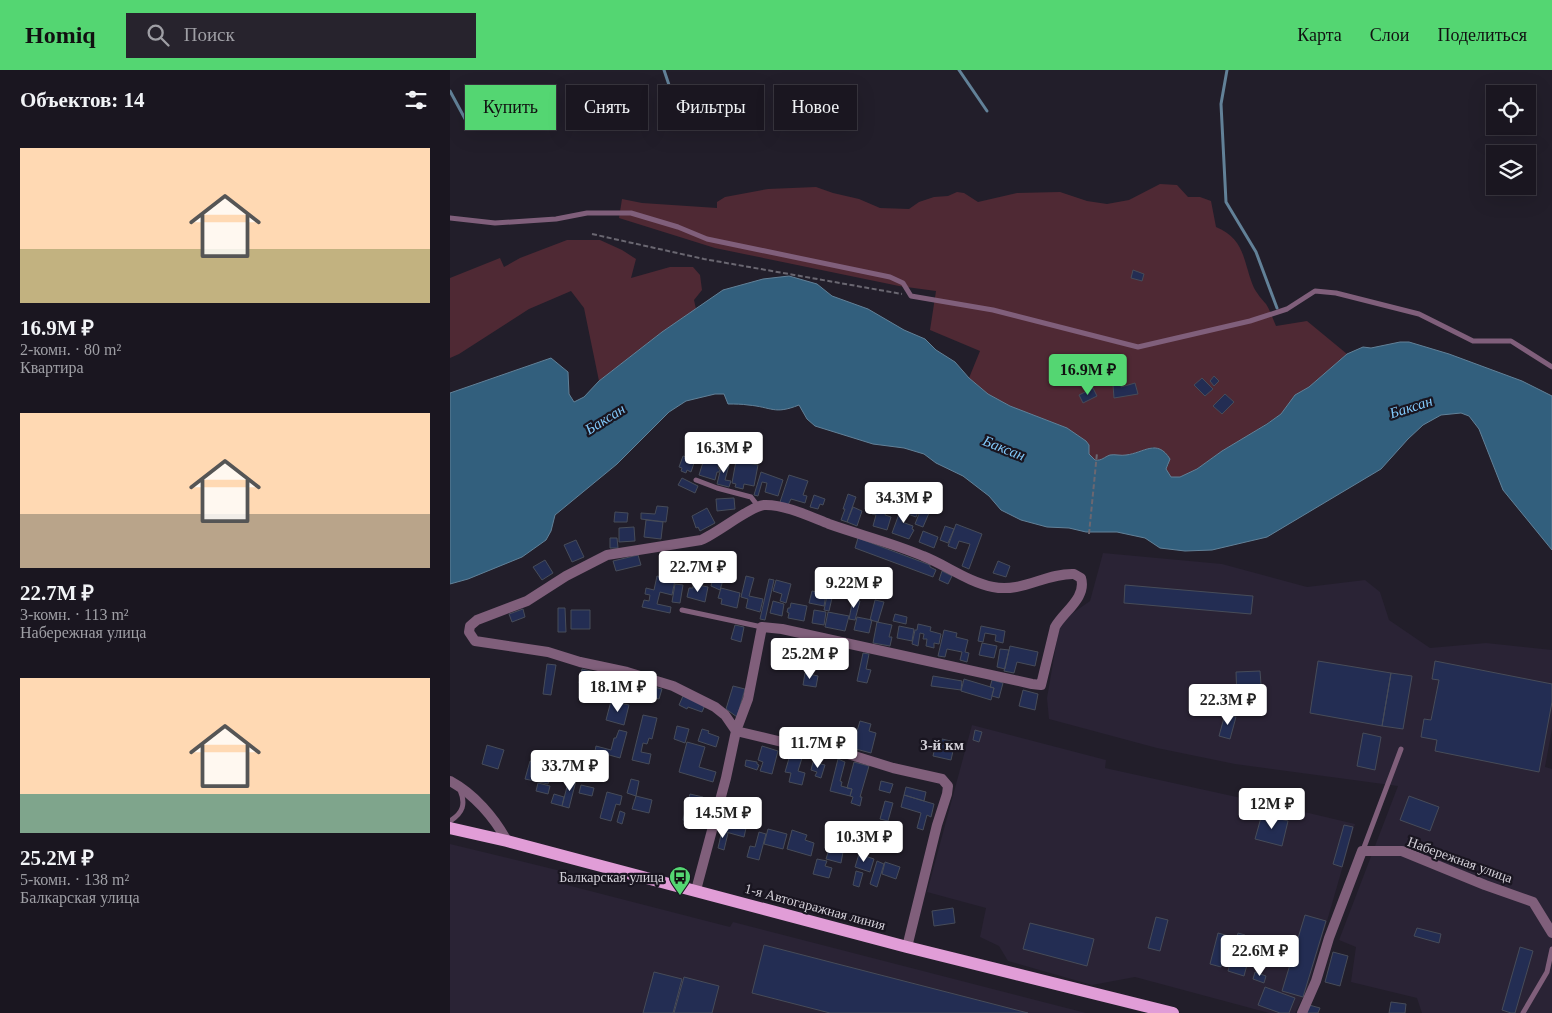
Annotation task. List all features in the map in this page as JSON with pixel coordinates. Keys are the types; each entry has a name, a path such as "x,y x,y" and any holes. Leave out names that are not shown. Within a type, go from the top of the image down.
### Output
{"main road":[{"name":"1-я Автогаражная линия","path":"450,828 696,890 907,947 1173,1013"}],"street":[{"path":"696,890 726,778 736,731 748,699 762,627 782,629 1042,685 1055,627 1074,603 1082,589 1082,583 1078,575 1068,573 1015,588 993,587 966,577 922,555 796,511 762,505 710,537 701,540 607,555 566,576 527,601 477,620 470,626 469,632 475,641 548,652 673,686 715,707 724,715 736,731 807,748 848,754 893,768 942,779 948,786 947,794 936,825 907,947"},
{"path":"454,783 484,808 498,823 507,841"},
{"path":"1302,1013 1316,981 1329,938 1362,851"},
{"name":"Набережная улица","path":"1362,851 1402,851 1485,885 1533,902 1552,933"}],"lane":[{"path":"450,218 495,223 556,219 587,213 632,214 707,239 890,277 904,283 911,296 993,310 1138,348 1250,321 1287,309 1315,290 1336,293 1419,314 1473,341 1511,341 1552,367"},
{"path":"696,480 751,497 759,507"},
{"path":"682,610 762,627"},
{"path":"1362,851 1401,749"},
{"path":"450,821 460,813 464,806 463,797 454,783"},
{"path":"1523,1013 1547,972 1552,948"}],"path":[{"path":"592,234 704,259 911,296"},
{"path":"1089,534 1097,453"}],"shaded area":[{"path":"1160,184 1177,185 1188,197 1200,197 1211,201 1216,227 1226,232 1238,245 1254,288 1267,306 1276,326 1307,321 1347,354 1309,387 1295,395 1281,414 1197,469 1180,477 1171,477 1166,469 1169,464 1153,447 1126,456 1109,455 1100,461 1095,460 1089,454 1089,445 1067,428 1010,406 988,394 969,378 980,351 930,330 936,291 899,286 715,248 619,218 622,199 642,203 717,208 717,202 725,197 768,189 816,187 859,199 880,208 909,209 919,202 934,197 948,196 957,192 964,193 978,202 1017,193 1060,192 1087,201 1107,204 1129,200"},
{"path":"567,240 600,240 622,250 636,259 631,278 670,267 693,267 700,275 702,290 694,300 696,309 662,332 599,381 584,308 571,291 529,309 450,358 450,278 500,258 504,267 520,258"},
{"path":"1103,553 1222,564 1307,587 1365,580 1380,592 1389,620 1430,648 1486,643 1552,650 1552,729 1545,767 1552,769 1552,1013 1422,1013 1417,998 1351,982 1356,947 1339,940 1398,786 1235,764 1157,748 1049,719 1047,698 1060,622 1090,601"},
{"path":"972,725 1106,760 1105,768 1255,801 1262,808 1274,806 1355,824 1308,987 1295,1013 1269,1013 1135,977 1092,985 1008,961 999,946 980,937 986,908 927,892"},
{"path":"450,844 565,872 563,884 730,927 733,922 1086,1013 450,1013"}],"water":[{"name":"Баксан","path":"789,276 817,284 832,296 868,309 904,330 925,339 936,350 955,362 969,378 988,394 1010,406 1067,428 1086,441 1089,445 1089,454 1095,460 1110,455 1133,454 1150,448 1160,449 1170,459 1166,469 1171,477 1180,477 1197,469 1222,451 1267,424 1281,414 1295,395 1309,387 1347,354 1363,347 1371,348 1409,342 1449,354 1522,381 1552,396 1552,550 1503,490 1479,429 1469,416 1461,413 1441,415 1423,425 1381,469 1267,537 1212,550 1185,551 1160,548 1145,538 1117,532 1086,532 1069,528 1047,527 1021,520 1001,510 989,496 963,476 936,463 924,454 904,448 873,444 815,426 807,419 799,405 784,410 773,410 756,406 728,404 724,394 715,394 686,401 669,412 617,464 555,515 551,531 546,540 522,557 468,579 450,584 450,393 551,358 568,372 569,394 574,402 584,397 599,381 662,332 723,290 763,279"}],"building":[{"path":"1133,270 1144,274 1142,281 1131,278"},
{"path":"1116,368 1123,369 1121,387 1135,383 1138,394 1114,398 1113,385"},
{"path":"1214,376 1219,381 1214,386 1210,381"},
{"path":"1202,378 1213,389 1205,396 1194,385"},
{"path":"1093,388 1097,396 1083,403 1079,395"},
{"path":"1225,394 1234,402 1222,414 1213,406"},
{"path":"683,456 695,460 691,472 687,470 686,473 681,471 682,468 679,467"},
{"path":"704,459 720,463 718,468 720,469 715,480 699,475"},
{"path":"723,459 730,461 725,480 731,481 729,487 717,484"},
{"path":"736,461 758,465 754,486 744,484 743,489 735,487 736,484 732,483"},
{"path":"761,472 783,480 778,496 765,492 767,483 762,482 758,496 754,495"},
{"path":"789,475 808,481 803,495 807,496 805,503 791,499 788,505 780,502"},
{"path":"682,478 698,486 695,493 678,485"},
{"path":"848,494 856,497 847,522 841,520"},
{"path":"879,494 891,498 885,515 891,517 887,530 873,526 876,515 872,514"},
{"path":"814,495 825,499 823,505 820,504 818,509 810,507"},
{"path":"734,498 735,509 717,511 716,499"},
{"path":"657,506 668,507 666,522 641,519 641,513 655,514"},
{"path":"902,506 918,512 916,517 905,513 902,522 913,526 912,529 914,530 909,539 892,533"},
{"path":"853,507 862,511 857,526 847,522"},
{"path":"707,508 715,523 700,531 698,527 696,528 692,516"},
{"path":"921,509 929,513 923,527 915,524"},
{"path":"615,512 628,513 627,522 614,522"},
{"path":"646,520 663,522 661,539 644,537"},
{"path":"956,524 982,534 969,569 962,566 970,544 959,541 956,549 948,546"},
{"path":"945,526 954,529 948,543 940,540"},
{"path":"634,527 635,541 619,542 619,528"},
{"path":"923,531 938,537 934,548 919,542"},
{"path":"610,538 617,538 618,548 610,548"},
{"path":"858,538 930,565 930,567 936,570 933,577 855,548"},
{"path":"576,540 584,557 572,562 564,545"},
{"path":"638,555 641,565 616,571 613,561"},
{"path":"545,560 553,573 542,580 533,567"},
{"path":"998,561 1010,566 1006,577 993,573"},
{"path":"942,571 952,576 948,584 939,580"},
{"path":"657,576 675,580 672,595 660,592 657,604 671,607 670,613 642,607 644,600 649,601 650,595 645,594 646,588 654,590"},
{"path":"746,576 754,578 749,596 763,599 760,612 746,608 748,599 741,597"},
{"path":"713,578 723,580 720,590 711,586"},
{"path":"769,579 774,580 765,620 760,619"},
{"path":"776,580 791,584 786,603 780,601 782,594 773,591"},
{"path":"675,584 683,585 680,603 672,602"},
{"path":"693,584 708,587 705,602 687,597 689,588 693,588"},
{"path":"1125,585 1253,596 1251,614 1124,603"},
{"path":"721,588 740,593 737,608 721,604 722,599 718,598"},
{"path":"812,591 826,594 824,606 809,603"},
{"path":"827,596 832,598 829,611 824,610"},
{"path":"853,599 860,601 855,620 849,619"},
{"path":"875,600 884,602 878,622 870,620"},
{"path":"773,601 784,604 782,616 770,613"},
{"path":"791,603 807,606 804,621 788,618 789,613 787,612"},
{"path":"558,608 565,608 566,632 558,632"},
{"path":"523,609 525,617 512,622 509,614"},
{"path":"571,610 590,610 590,629 571,629"},
{"path":"814,610 826,612 824,625 812,623"},
{"path":"828,612 849,616 845,631 825,627"},
{"path":"895,614 907,617 906,624 893,621"},
{"path":"857,617 872,620 869,633 854,630"},
{"path":"877,622 892,625 889,637 892,637 890,646 873,643"},
{"path":"918,624 931,627 930,631 941,634 939,644 934,643 934,648 926,646 927,639 923,639 924,634 920,633 918,646 912,644"},
{"path":"735,625 744,627 741,642 731,639"},
{"path":"899,626 914,629 912,641 897,638"},
{"path":"981,626 1005,631 1003,643 995,641 996,635 985,633 983,642 978,641"},
{"path":"944,630 957,633 956,637 968,640 965,652 969,653 967,662 960,660 962,652 947,649 945,657 938,656"},
{"path":"982,643 997,646 994,658 979,655"},
{"path":"1010,646 1038,652 1035,666 1017,662 1014,673 1004,671"},
{"path":"1000,649 1009,650 1005,669 997,667"},
{"path":"863,653 869,654 866,669 871,670 867,683 857,681"},
{"path":"1318,661 1391,673 1382,726 1310,713"},
{"path":"1435,661 1552,684 1552,702 1539,772 1435,751 1437,740 1421,737 1424,719 1431,720 1439,680 1432,679"},
{"path":"547,664 556,665 551,695 543,694"},
{"path":"582,669 595,672 593,685 579,683"},
{"path":"1260,671 1262,697 1237,698 1236,672"},
{"path":"805,673 818,676 816,687 803,685"},
{"path":"1391,673 1412,676 1403,729 1382,726"},
{"path":"933,676 962,681 961,690 931,686"},
{"path":"964,679 994,688 991,700 961,691"},
{"path":"992,680 1003,683 999,698 992,696 994,688 990,687"},
{"path":"646,685 662,689 659,699 643,694"},
{"path":"733,686 745,689 737,717 726,709"},
{"path":"1023,690 1038,694 1035,710 1019,706"},
{"path":"683,696 705,705 702,712 679,705"},
{"path":"611,701 629,705 624,725 606,720"},
{"path":"1225,714 1236,717 1230,739 1219,736"},
{"path":"643,715 657,718 652,739 649,738 647,744 643,743 641,752 651,754 649,764 632,760"},
{"path":"860,721 871,724 869,731 876,733 871,753 852,748"},
{"path":"677,726 689,729 685,743 674,739"},
{"path":"702,729 719,737 716,747 698,741"},
{"path":"619,730 627,732 620,758 595,751 596,746 611,750 614,738 616,738"},
{"path":"975,730 982,732 979,742 973,740"},
{"path":"1363,733 1381,737 1375,770 1357,766"},
{"path":"942,739 955,742 951,760 933,756 936,743 941,744"},
{"path":"687,742 705,747 699,767 716,772 713,782 679,772"},
{"path":"487,745 504,750 498,769 482,764"},
{"path":"762,746 778,751 772,774 760,771 763,762 758,760"},
{"path":"790,755 802,758 798,771 805,773 802,785 789,782 791,773 785,772"},
{"path":"838,759 845,762 840,781 842,782 841,786 852,789 850,796 830,791"},
{"path":"746,760 757,762 759,765 757,770 745,766"},
{"path":"530,761 539,764 538,769 551,772 548,784 525,779"},
{"path":"813,762 825,765 821,778 815,776 817,772 811,770"},
{"path":"854,762 869,766 860,797 862,797 860,806 851,803 853,797 850,796 852,789 847,788"},
{"path":"570,775 577,777 569,808 562,806"},
{"path":"631,779 639,781 636,796 627,793"},
{"path":"881,781 893,784 890,793 879,790"},
{"path":"538,783 550,786 548,794 536,791"},
{"path":"581,785 594,788 592,796 579,793"},
{"path":"906,787 926,792 924,801 904,795"},
{"path":"607,792 622,796 620,805 616,804 611,821 600,818"},
{"path":"554,794 564,797 562,806 551,803"},
{"path":"690,794 703,797 701,804 688,801"},
{"path":"904,795 934,804 931,817 927,815 923,830 917,828 921,813 901,807"},
{"path":"636,796 652,800 649,813 632,809"},
{"path":"1409,796 1439,807 1430,831 1400,820"},
{"path":"885,801 893,803 888,821 880,819"},
{"path":"686,808 699,812 696,823 683,820"},
{"path":"620,811 625,813 622,824 617,822"},
{"path":"1262,814 1288,821 1282,846 1255,839"},
{"path":"729,820 747,824 744,837 726,832"},
{"path":"1344,825 1353,827 1342,867 1333,864"},
{"path":"723,826 727,827 726,832 728,833 724,850 718,848"},
{"path":"768,829 787,834 783,849 764,844"},
{"path":"792,830 807,835 805,840 814,843 811,856 787,849"},
{"path":"759,832 766,834 759,860 747,857 750,846 755,847"},
{"path":"829,849 843,852 841,863 826,859"},
{"path":"859,854 874,859 870,872 855,867"},
{"path":"817,859 827,861 825,866 832,868 829,878 813,874"},
{"path":"877,861 884,864 877,887 870,884"},
{"path":"885,862 900,867 896,879 882,874"},
{"path":"856,871 863,873 859,887 853,885"},
{"path":"953,908 955,923 934,926 932,911"},
{"path":"1305,915 1326,921 1303,997 1282,991"},
{"path":"1156,917 1168,920 1160,951 1148,948"},
{"path":"1030,923 1094,939 1087,966 1023,949"},
{"path":"1417,928 1441,934 1439,943 1414,936"},
{"path":"1218,933 1229,936 1221,967 1210,964"},
{"path":"1238,933 1245,935 1242,948 1251,950 1244,976 1228,971"},
{"path":"764,945 1028,1013 830,1013 752,993"},
{"path":"1520,947 1533,951 1515,1013 1511,1013 1502,1010"},
{"path":"1333,952 1348,956 1340,986 1325,982"},
{"path":"654,972 682,979 673,1013 643,1013"},
{"path":"1255,972 1266,976 1264,983 1253,979"},
{"path":"684,977 719,986 712,1013 674,1013"},
{"path":"1265,987 1295,998 1289,1013 1280,1013 1258,1005"},
{"path":"1391,1002 1406,1004 1405,1013 1389,1013"},
{"path":"1309,1005 1320,1008 1318,1013 1307,1013"}],"waterway":[{"path":"664,70 669,85"},
{"path":"959,70 987,111"},
{"path":"1227,70 1221,104 1226,202 1256,252 1277,308"},
{"path":"450,91 465,119"}],"place":[{"name":"Балкарская улица","path":"680,896"}],"district":[{"name":"3-й км","path":"942,745"}]}
